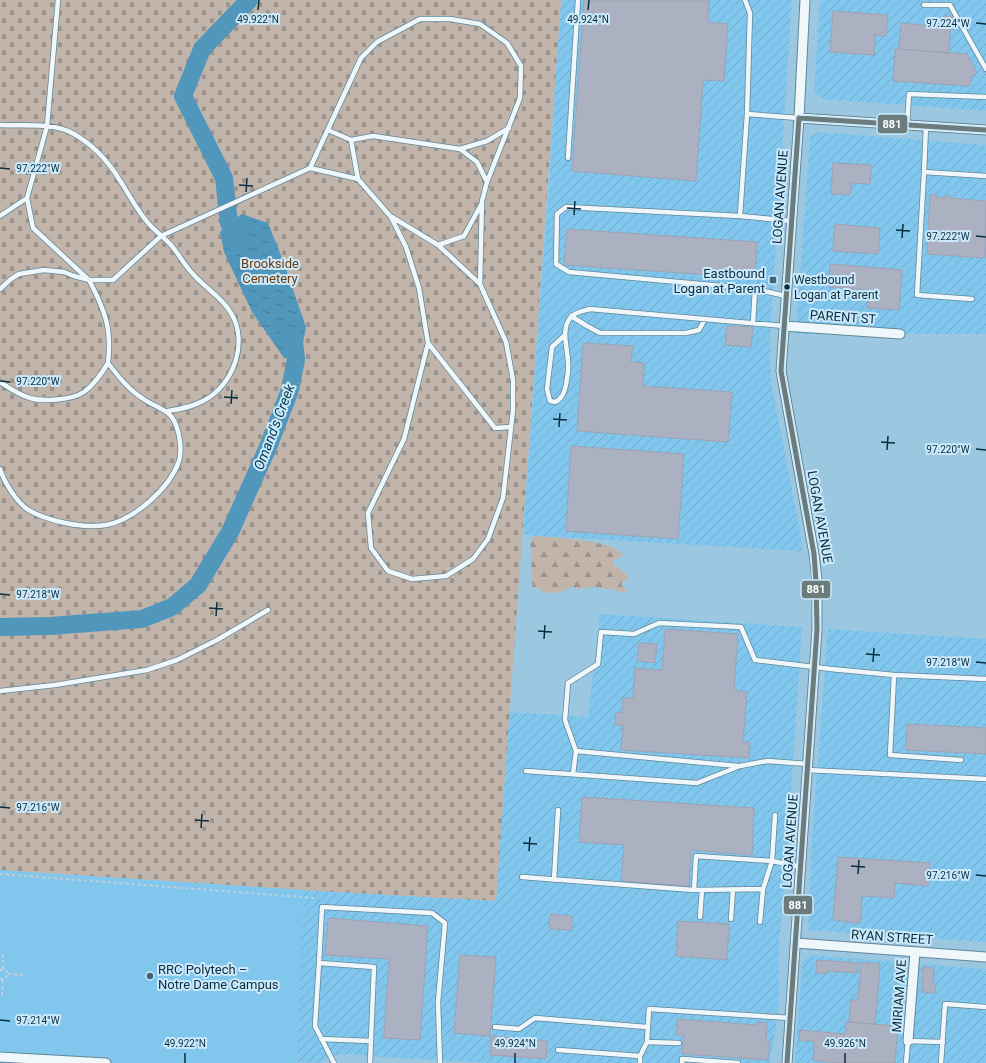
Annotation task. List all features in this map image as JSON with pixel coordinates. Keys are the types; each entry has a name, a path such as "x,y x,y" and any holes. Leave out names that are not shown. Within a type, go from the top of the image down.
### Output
{"street":[{"name":"LOGAN AVENUE","path":"787,1063 817,629 817,580 814,554 781,371 799,118 805,0"},
{"path":"799,118 986,130"},
{"name":"PARENT ST","path":"784,326 900,334"},
{"name":"RYAN STREET","path":"796,943 986,957"},
{"name":"MIRIAM AVE","path":"908,1041 915,952"},
{"path":"0,1057 106,1063"}],"lane":[{"path":"0,382 22,396 31,399 56,400 68,398 84,392 103,371 108,363 110,343 109,330 100,301 89,280 33,228 27,198 48,126 58,0"},
{"path":"568,158 578,0"},
{"path":"740,216 747,114 750,13 745,0"},
{"path":"924,5 950,5 986,68"},
{"path":"310,168 361,58 377,42 420,19 450,18 480,24 508,43 521,66 520,98 487,182 482,201 464,236 438,245"},
{"path":"907,125 909,94 986,97"},
{"path":"747,114 799,118"},
{"path":"0,125 48,126 61,129 73,133 95,149 118,177 138,211 174,249 194,275 209,288 231,313 235,323 238,337 238,349 235,364 229,376 221,388 204,401 189,407 168,411 155,407 142,399 129,388 108,363"},
{"path":"926,126 917,295 972,299"},
{"path":"328,130 351,140 373,136 460,149 487,141 509,128"},
{"path":"351,140 358,179 391,217 406,247 419,288 428,343 404,439 368,513 371,548 388,571 412,579 446,576 472,559 488,539 503,498 513,410 513,380 506,342 480,284 438,245 391,217"},
{"path":"460,149 477,162 487,182"},
{"path":"0,289 19,274 44,270 64,272 89,280 113,280 161,236 310,168 358,179"},
{"path":"924,172 986,176"},
{"path":"0,216 27,198"},
{"path":"480,284 482,201"},
{"path":"786,296 755,289 569,272 556,264 557,214 566,207 740,216 792,221"},
{"path":"753,323 755,289"},
{"path":"565,335 552,347 547,389 550,400 555,402 560,400 567,378 568,364 565,335 567,322 571,316 577,313 590,309 784,326"},
{"path":"571,316 600,332 686,333 699,330 705,319"},
{"path":"428,343 495,428 511,427"},
{"path":"0,469 10,490 26,508 39,515 72,525 106,525 119,521 132,515 150,501 172,476 179,460 180,442 176,425 168,411"},
{"path":"0,691 55,685 147,670 177,660 217,640 268,610"},
{"path":"573,774 576,751 565,720 568,683 598,664 601,632 634,634 659,623 741,627 755,660 831,669 986,679"},
{"path":"894,674 890,755 961,760"},
{"path":"576,751 740,766"},
{"path":"526,771 696,783 740,766 766,761 808,767 986,780"},
{"path":"554,880 558,810"},
{"path":"760,922 763,889 772,861 775,815"},
{"path":"694,890 696,856 772,861 801,867"},
{"path":"522,877 694,890 763,889"},
{"path":"731,919 733,889"},
{"path":"700,917 702,890"},
{"path":"334,1063 315,1026 322,907 432,913 445,923 438,1002 440,1063"},
{"path":"319,964 374,967 370,1063"},
{"path":"941,1063 946,1004 986,1007"},
{"path":"640,1063 640,1056 647,1042 649,1009 791,1018"},
{"path":"495,1027 519,1029 535,1018 647,1027"},
{"path":"321,1039 371,1041"},
{"path":"906,1063 908,1041 942,1042"},
{"path":"647,1042 679,1044"},
{"path":"558,1050 640,1056"},
{"path":"682,1063 682,1059 738,1063"}],"path":[{"path":"0,874 314,898"},
{"path":"3,954 1,970 7,971 8,974 23,975"},
{"path":"2,995 1,979 6,978 8,974"}],"shaded area":[{"path":"561,0 792,0 770,332 770,352 771,382 801,537 802,551 523,535"},
{"path":"820,0 986,0 986,111 822,99 814,91"},
{"path":"818,132 986,145 986,334 796,334 810,136"},
{"path":"600,614 802,627 788,840 779,944 779,1007 770,1063 492,1063 349,1054 333,1056 320,1063 297,1062 304,890 496,901 509,712 588,717"},
{"path":"828,629 986,639 986,942 808,930 812,839"},
{"name":"RRC Polytech – Notre Dame Campus","path":"0,870 304,890 297,1063 0,1063"},
{"path":"811,955 986,969 986,1063 795,1063 802,962"}],"green space":[{"name":"Brookside Cemetery","path":"0,0 561,0 496,901 0,870"},
{"path":"534,536 595,542 617,550 623,555 613,561 613,564 627,575 628,578 626,581 622,582 621,584 626,590 624,593 611,589 592,587 580,589 571,587 559,593 543,592 541,589 533,588 530,543"}],"water":[{"path":"242,214 268,223 282,258 306,327 301,353 296,359 284,358 252,312 224,252 220,232 229,223"}],"building":[{"path":"584,0 709,0 708,22 728,24 724,81 703,80 696,181 572,171"},
{"path":"833,11 888,15 886,36 875,35 874,55 830,52"},
{"path":"944,16 953,16 958,26 950,31 949,53 899,49 901,23 943,27"},
{"path":"895,49 967,54 977,73 971,76 970,86 893,81"},
{"path":"833,163 871,165 870,184 851,183 850,195 831,194"},
{"path":"930,195 937,195 936,197 945,198 945,196 951,196 951,198 986,201 985,258 927,254"},
{"path":"835,224 880,228 878,254 833,251"},
{"path":"567,229 757,242 755,278 564,265"},
{"path":"830,264 902,270 899,310 867,308 869,290 829,287"},
{"path":"727,326 753,327 751,347 725,345"},
{"path":"583,343 633,346 631,362 644,363 643,386 732,392 728,442 577,431"},
{"path":"571,446 684,454 678,539 566,531"},
{"path":"665,629 738,634 734,688 737,689 737,691 747,692 743,742 750,742 749,758 621,750 623,725 615,725 616,712 622,713 623,698 633,698 635,668 662,670"},
{"path":"639,643 657,644 655,663 637,661"},
{"path":"907,724 986,728 986,754 906,750"},
{"path":"582,797 754,808 752,855 691,850 689,886 621,881 624,845 579,842"},
{"path":"838,857 930,863 928,886 895,883 894,898 862,896 860,923 833,920"},
{"path":"550,914 572,916 572,930 549,929"},
{"path":"328,918 428,926 420,1040 384,1038 389,959 325,955"},
{"path":"678,921 729,924 727,960 676,956"},
{"path":"460,955 496,957 490,1036 454,1033"},
{"path":"817,960 858,963 857,973 827,971 827,974 816,973"},
{"path":"861,962 880,964 875,1024 849,1022 851,1000 858,1000"},
{"path":"923,967 934,968 933,984 936,984 935,993 922,992"},
{"path":"677,1019 756,1025 756,1022 767,1023 766,1041 770,1041 768,1060 682,1054 684,1035 676,1035"},
{"path":"846,1022 898,1026 895,1063 843,1063 813,1061 814,1041 799,1041 800,1030 845,1034"},
{"path":"491,1036 547,1041 546,1059 490,1055"}],"waterway":[{"name":"Omand's Creek","path":"240,244 229,223 224,178 183,96 202,49 249,0"},
{"name":"Omand's Creek","path":"0,627 50,626 142,619 172,607 198,585 230,532 268,447 290,390 296,359 294,342 290,335"}],"transit line":[{"name":"881","path":"799,118 986,130"},
{"name":"881","path":"787,1063 817,629 814,554 781,371 799,118"}],"place":[{"name":"Eastbound Logan at Parent","path":"773,280"},
{"name":"Westbound Logan at Parent","path":"787,287"},
{"name":"RRC Polytech – Notre Dame Campus","path":"150,976"}]}
